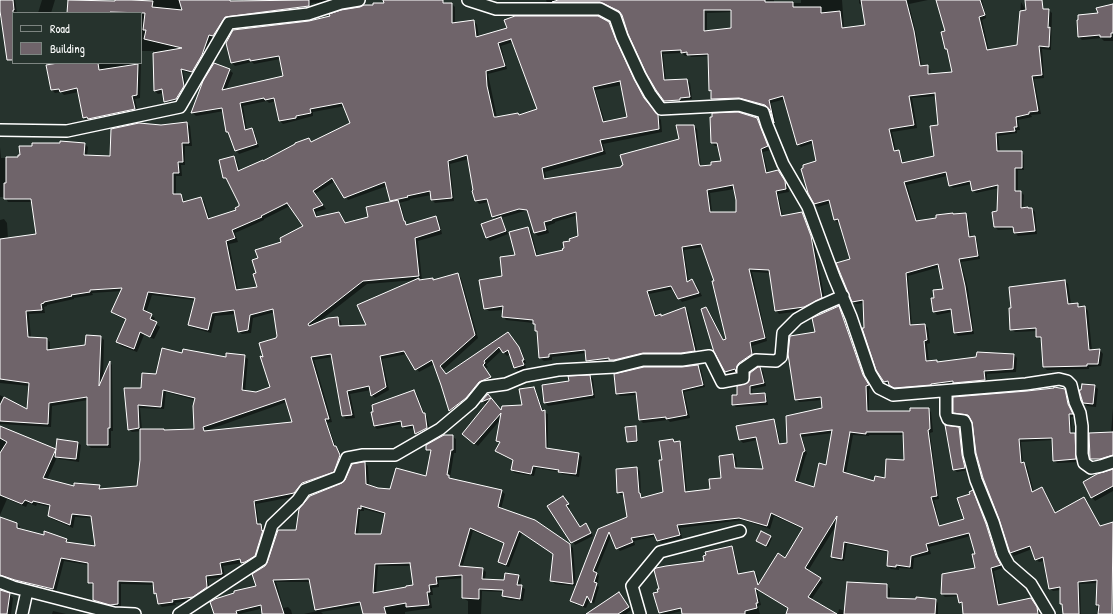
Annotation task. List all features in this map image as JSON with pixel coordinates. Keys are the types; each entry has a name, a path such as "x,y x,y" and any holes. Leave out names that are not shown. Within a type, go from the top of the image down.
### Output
{"street":[{"path":"0,130 67,131 180,107 229,23 308,14 340,2 360,0"},
{"path":"468,0 496,9 600,9 616,17 622,37 640,76 661,110 739,105 763,112 783,164 808,207 834,278 843,296 870,373 879,388 893,395 1026,384 1059,379 1067,381 1071,385 1075,402 1080,413 1082,426 1082,454 1084,463 1091,468 1113,462"},
{"path":"179,614 261,560 272,526 298,500 305,490 339,477 347,458 363,454 395,455 440,429 471,403 484,387 506,384 525,376 558,370 615,367 643,360 682,360 710,356 722,382 743,378 743,369 756,360 776,361 781,357 783,333 797,320 818,307 843,296"},
{"path":"946,390 946,414 948,419 964,421 966,425 969,454 976,480 993,522 1003,554 1009,565 1031,584 1049,614"},
{"path":"640,614 632,586 660,552 740,531"},
{"path":"0,582 28,591 114,613 135,614"},
{"path":"22,614 28,591"}],"building":[{"path":"0,0 13,0 12,60 7,60 0,11"},
{"path":"68,0 153,1 152,7 182,10 179,0 309,0 309,6 225,17 213,36 209,35 202,55 192,72 181,69 184,86 176,99 164,102 162,89 154,91 153,53 182,48 144,39 146,30 143,30 145,13 67,12"},
{"path":"383,0 443,0 443,3 452,3 452,23 474,20 476,37 507,28 504,20 515,16 598,16 609,22 644,98 658,115 659,129 600,140 603,151 542,168 544,179 621,167 623,165 620,155 679,139 676,125 694,125 699,164 700,166 711,165 711,162 721,161 717,143 711,143 710,117 712,117 712,113 738,112 757,118 768,146 761,149 766,173 778,170 785,181 786,189 776,191 781,216 802,212 811,236 822,298 804,307 775,311 769,270 749,269 765,338 750,342 752,354 739,363 736,372 735,369 725,372 714,352 701,309 706,307 723,340 726,339 712,281 714,281 701,244 682,247 687,282 692,279 699,293 678,299 671,286 647,291 655,316 661,314 661,316 685,307 695,351 681,353 643,353 614,360 609,360 609,358 586,361 585,350 549,354 549,357 539,358 537,331 535,331 535,324 533,324 533,320 502,317 503,306 484,309 479,280 502,276 500,257 515,255 509,232 528,227 536,256 563,250 563,242 570,241 569,239 578,236 576,212 544,222 546,230 534,233 527,210 519,209 492,217 487,199 475,201 472,191 467,155 448,161 452,198 431,200 430,191 390,201 385,182 344,198 332,178 313,191 323,205 313,209 316,217 339,212 345,223 368,217 366,207 398,200 406,225 436,216 440,230 415,238 419,276 363,281 308,324 309,326 328,318 338,317 339,326 366,325 357,305 419,278 419,280 433,278 433,280 458,273 475,335 440,366 446,374 508,332 519,347 524,360 522,360 524,365 514,368 508,350 503,353 499,347 484,361 485,363 483,365 491,377 479,382 466,398 449,411 432,360 415,370 404,351 380,356 386,387 371,396 369,386 347,391 352,415 342,416 331,354 311,357 329,419 325,419 334,446 336,446 340,455 334,472 302,483 294,493 254,501 257,524 261,524 262,531 263,530 255,556 241,563 240,559 220,563 222,574 206,576 207,587 193,597 158,604 156,593 154,594 153,582 118,581 118,604 110,605 93,600 93,583 88,583 88,563 61,558 53,589 0,575 0,517 17,523 17,528 44,535 44,531 67,539 66,542 95,546 91,516 72,514 70,525 48,516 50,505 33,501 32,503 25,500 22,504 0,495 0,453 7,442 0,438 0,426 56,449 43,478 74,486 74,483 100,485 99,489 137,486 140,460 140,429 194,429 193,406 195,398 163,390 161,407 138,405 139,428 128,430 124,388 141,388 142,373 156,374 162,348 182,353 183,349 226,357 226,353 245,355 242,390 256,392 270,387 260,356 263,357 259,343 276,338 277,336 273,309 250,315 248,330 238,332 234,310 212,313 208,330 188,325 195,298 148,292 143,310 152,314 150,319 157,322 150,337 140,332 134,349 116,342 126,319 111,312 122,288 90,290 90,292 44,302 41,304 42,310 26,311 28,337 47,338 47,350 85,345 86,335 101,336 99,386 110,361 110,428 108,428 108,445 87,445 87,397 49,403 48,424 0,421 0,405 4,397 27,409 29,383 0,379 0,239 36,234 31,199 4,199 4,183 6,183 6,157 18,157 18,155 20,155 19,146 32,146 32,143 60,143 60,141 85,143 84,155 110,156 111,129 139,123 161,125 187,122 189,143 182,143 183,162 178,162 179,173 173,173 173,194 181,194 183,202 201,197 208,219 236,210 235,208 239,206 239,204 226,178 223,178 219,160 234,156 238,171 263,161 295,143 309,138 311,142 350,123 342,103 310,109 311,113 296,116 296,118 279,121 274,98 265,100 264,98 240,103 245,130 252,128 257,144 235,151 228,132 226,132 222,108 191,113 203,81 214,63 230,69 222,90 283,76 279,56 250,61 250,59 231,63 226,43 233,30 309,21 330,16 329,14 341,10 364,5 373,5 373,3 384,3","holes":["511,39 537,109 519,115 518,113 494,117 487,86 486,71 505,66 498,43","620,81 627,117 603,122 593,87","733,185 736,200 736,212 710,212 707,190","287,203 303,226 280,238 281,242 255,250 258,258 252,260 256,273 253,274 257,287 236,290 226,241 235,238 232,230 262,217 261,216","285,399 292,422 204,431 203,427"]},
{"path":"558,0 765,0 765,2 793,2 793,7 821,7 821,13 840,11 842,28 865,25 861,0 906,0 914,31 920,66 928,65 928,74 952,72 947,49 945,49 941,32 945,31 936,0 980,0 985,15 979,17 987,50 1017,45 1020,11 1026,10 1025,0 1042,0 1043,9 1049,9 1048,28 1050,27 1049,47 1039,46 1042,75 1032,76 1038,111 1029,112 1029,114 1016,117 1017,127 1014,127 1015,131 996,133 997,151 1022,151 1022,168 1015,168 1015,191 1021,191 1021,208 1032,208 1035,231 1014,233 1013,227 994,227 992,212 997,211 998,185 972,191 970,181 949,186 946,172 904,182 916,221 936,218 936,215 966,213 969,237 975,236 978,256 959,259 972,331 954,333 951,309 933,312 931,298 934,298 933,290 943,289 938,264 906,273 910,325 925,324 927,340 924,341 926,361 937,360 937,362 976,357 977,352 1014,354 1013,369 984,371 985,380 953,383 953,381 931,385 894,388 889,385 888,381 884,382 876,370 862,328 864,328 863,300 852,302 836,263 850,259 838,219 834,220 829,200 814,204 808,193 801,169 803,168 803,165 816,161 812,140 797,145 783,96 769,100 774,123 770,110 765,105 739,98 711,99 711,90 709,91 708,54 687,55 687,52 681,53 681,50 661,51 664,80 687,79 690,97 680,98 680,100 664,101 646,73 619,11 600,2 552,2","holes":["704,10 731,10 731,28 704,31","935,93 938,125 930,126 934,156 902,163 899,150 894,151 889,129 914,125 909,96"]},
{"path":"1113,4 1113,33 1111,33 1111,37 1100,37 1100,35 1078,37 1078,15 1098,13 1096,8"},
{"path":"98,64 99,70 138,64 137,95 132,96 135,109 88,119 87,117 83,118 77,88 60,92 59,89 51,90 46,65"},
{"path":"501,217 506,231 486,238 481,224"},
{"path":"1065,280 1068,304 1078,303 1078,307 1085,306 1089,350 1100,349 1098,364 1087,364 1087,366 1043,367 1041,337 1036,337 1036,328 1010,330 1009,308 1011,308 1009,287"},
{"path":"839,306 863,375 869,385 866,386 867,411 910,411 910,408 929,408 930,429 928,430 937,496 931,497 939,526 964,519 957,498 970,494 969,492 973,490 996,556 1001,565 991,568 998,605 1031,598 1037,607 1038,614 963,614 962,602 959,603 957,594 941,594 942,574 975,568 972,554 975,554 969,533 926,544 928,551 911,556 910,567 896,565 896,567 887,566 888,551 844,542 842,559 831,557 837,516 805,568 821,578 808,597 837,614 786,614 788,608 755,588 758,603 756,603 757,608 745,611 745,614 682,614 681,608 659,613 653,593 658,592 657,589 659,589 654,570 656,568 666,566 704,561 703,556 706,555 705,552 732,546 738,574 754,571 758,585 778,553 785,558 803,528 771,513 767,526 739,518 677,525 680,535 657,541 654,534 631,538 633,542 616,549 609,532 593,571 597,573 594,582 597,583 591,603 587,596 583,606 570,601 598,529 627,517 623,492 617,493 616,469 637,467 639,493 641,498 663,492 659,460 662,460 659,441 673,439 674,442 680,441 685,492 710,489 709,479 721,478 719,456 733,454 735,468 763,469 756,437 739,440 736,426 774,419 779,444 787,443 786,416 822,408 821,397 795,400 788,354 790,336 815,332 812,318","holes":["832,430 826,465 819,463 814,487 795,481 803,452 805,451 800,434","850,432 866,434 866,432 903,432 904,460 886,459 885,478 875,476 874,481 843,472"]},
{"path":"698,365 703,385 682,390 687,415 666,419 666,417 639,420 636,392 616,394 614,374 644,367 682,367"},
{"path":"760,367 764,383 750,386 750,394 765,393 766,402 732,405 732,395 737,395 737,386 747,383 749,381 750,373"},
{"path":"590,375 593,395 544,403 542,385 569,381 568,376"},
{"path":"1082,384 1095,385 1093,404 1083,403 1079,390 1081,390"},
{"path":"534,387 542,411 545,410 546,448 579,453 576,474 558,472 559,470 533,466 531,474 511,470 513,460 495,451 500,442 496,441 501,413 474,444 462,434 491,398 481,402 488,394 501,410 502,406 522,405 519,389"},
{"path":"1054,387 1065,389 1068,404 1073,414 1069,414 1070,433 1075,433 1076,459 1053,461 1052,438 1019,439 1021,463 1024,462 1032,492 1042,487 1055,513 1084,497 1100,526 1113,522 1112,614 1098,614 1099,605 1096,605 1097,580 1078,582 1079,614 1063,614 1062,604 1060,604 1060,587 1049,589 1043,557 1035,560 1030,546 1010,553 983,478 976,453 972,422 968,415 953,413 953,397 1027,391"},
{"path":"414,390 423,413 425,413 427,428 415,434 413,425 402,427 401,421 374,426 371,412 373,412 372,405"},
{"path":"945,425 959,427 965,468 953,470"},
{"path":"636,426 637,441 627,442 625,427"},
{"path":"1113,432 1113,455 1100,459 1090,459 1089,433"},
{"path":"444,435 453,435 453,450 451,450 447,475 449,475 449,478 502,490 498,507 535,520 570,544 573,584 550,581 553,554 519,531 506,565 498,562 504,543 470,528 459,566 483,568 482,579 504,580 505,573 519,575 517,585 522,585 520,599 502,596 503,590 479,589 479,599 462,598 462,575 436,577 437,584 429,585 430,592 427,592 429,605 406,607 406,603 384,607 386,614 363,614 360,602 315,610 309,579 273,580 284,614 262,614 261,605 236,611 237,614 214,614 210,602 234,593 234,591 256,586 252,574 265,566 267,563 278,530 296,530 299,509 310,496 342,483 345,480 352,464 363,462 365,462 366,484 378,488 390,489 396,468 426,476 431,450 426,450 426,445","holes":["361,506 385,513 381,534 355,534 358,508 361,509","410,563 413,585 373,593 375,564"]},
{"path":"57,439 78,442 76,459 55,457"},
{"path":"1113,469 1113,486 1091,498 1083,482 1097,474"},
{"path":"563,496 569,504 566,505 580,527 586,523 591,533 571,543 547,506"},
{"path":"761,531 771,536 766,546 756,541"},
{"path":"847,582 887,584 887,598 916,599 916,597 936,599 935,614 844,614"},
{"path":"0,590 10,593 7,614 0,614"},
{"path":"619,592 629,607 618,614 586,614"}]}
